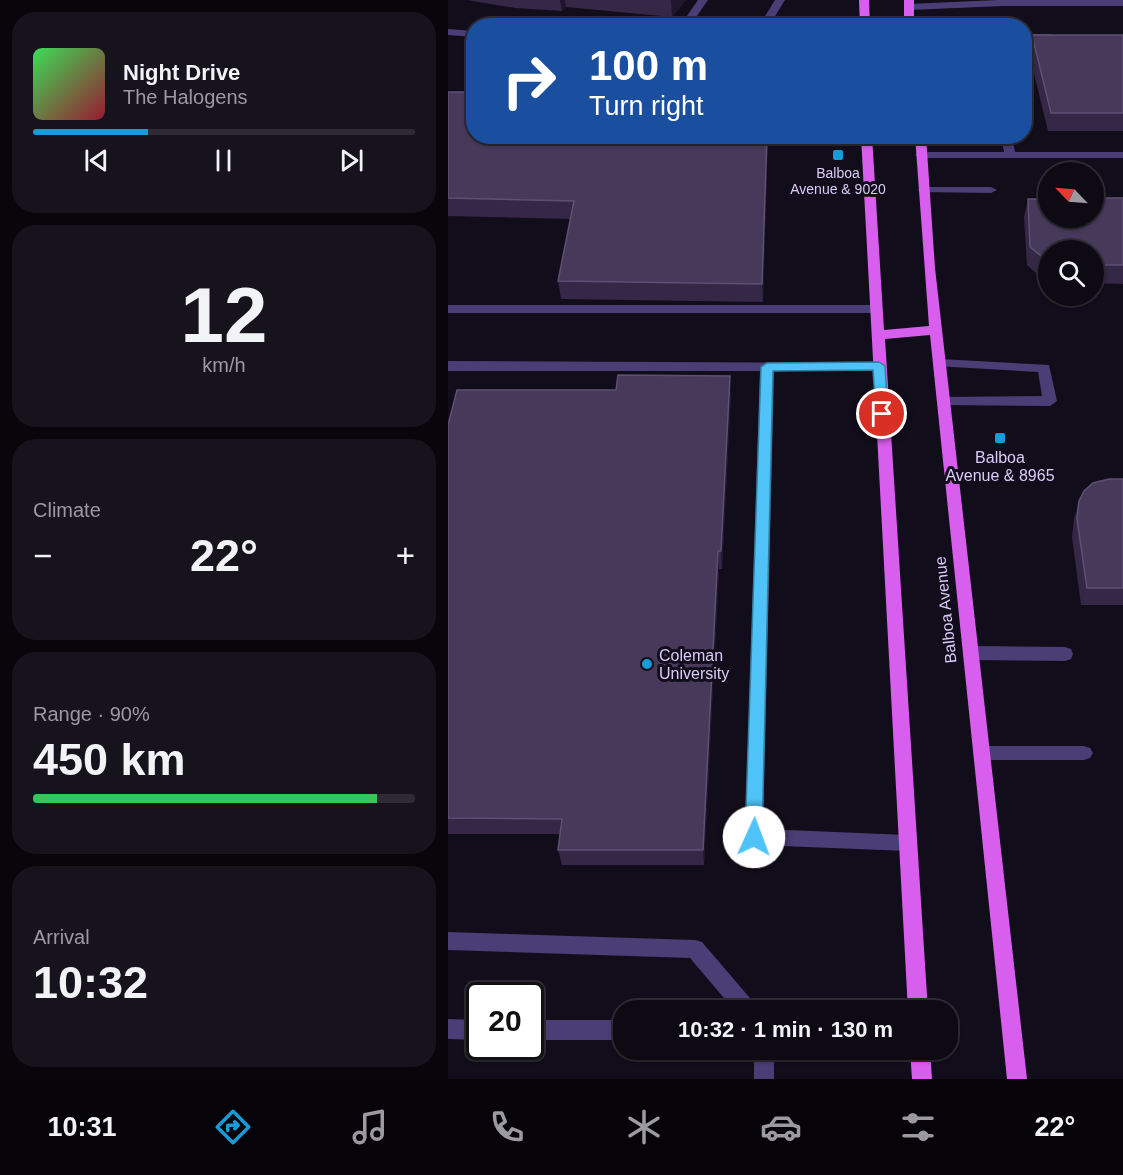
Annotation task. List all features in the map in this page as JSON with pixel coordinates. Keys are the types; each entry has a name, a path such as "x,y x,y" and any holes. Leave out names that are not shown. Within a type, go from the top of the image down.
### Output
{"main road":[{"path":"864,0 865,18"},
{"path":"866,144 917,1000"},
{"name":"Balboa Avenue","path":"920,144 936,330 1018,1079"},
{"path":"877,335 936,330"},
{"path":"921,1060 922,1079"}],"lane":[{"path":"691,18 703,0"},
{"path":"769,18 780,0"},
{"path":"909,4 1123,3"},
{"path":"448,32 466,33"},
{"path":"1032,37 1068,37"},
{"path":"1008,144 1010,155"},
{"path":"921,155 1123,155"},
{"path":"924,190 991,190"},
{"path":"448,309 876,309"},
{"path":"940,363 1044,368 1050,401 944,402"},
{"path":"448,366 879,366"},
{"path":"767,367 754,837 908,843"},
{"path":"971,653 1065,654"},
{"path":"982,753 1084,753"},
{"path":"448,941 695,948 739,1000"},
{"path":"448,1029 466,1030"},
{"path":"544,1030 613,1030"},
{"path":"764,1060 764,1079"}],"building":[{"path":"1032,35 1123,35 1123,113 1051,113"},
{"path":"448,92 466,92 466,144 767,144 762,284 558,281 574,201 448,198"},
{"path":"1104,198 1123,198 1123,265 1104,265 1104,240 1038,240 1038,253 1030,247 1028,199 1038,199 1038,228 1104,228"},
{"path":"618,375 730,376 721,551 718,551 703,850 558,850 562,819 448,818 448,425 457,390 616,390"},
{"path":"1109,479 1123,479 1123,588 1087,588 1077,519 1079,501 1084,491 1093,483"}],"place":[{"name":"Balboa Avenue & 9020","path":"838,155"},
{"name":"Balboa Avenue & 8965","path":"1000,438"},
{"name":"Coleman University","path":"647,664"}],"route":[{"path":"754,837 767,367 879,366 882,414"}]}
